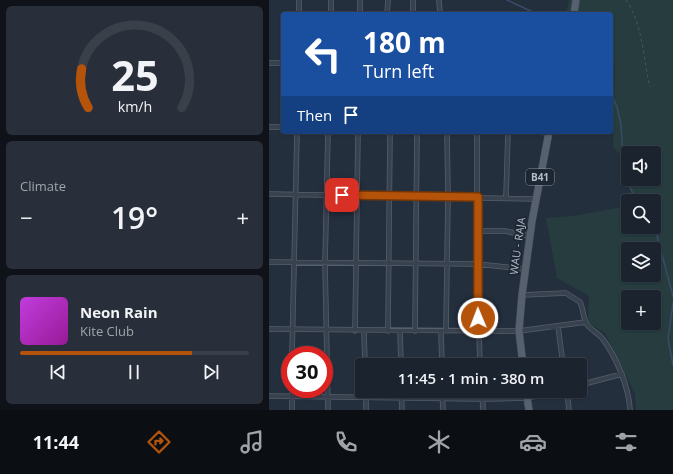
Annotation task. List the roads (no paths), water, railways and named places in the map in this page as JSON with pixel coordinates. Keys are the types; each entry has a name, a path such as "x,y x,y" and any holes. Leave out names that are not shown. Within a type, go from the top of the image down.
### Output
{"main road":[{"path":"574,12 576,0"},
{"name":"WAU - RAJA","path":"522,358 519,331 525,269 529,236 549,134"},
{"path":"527,398 529,410"}],"street":[{"path":"299,0 299,12"},
{"path":"331,0 331,12"},
{"path":"360,0 360,12"},
{"path":"387,12 388,0"},
{"path":"413,0 413,12"},
{"path":"439,0 440,12"},
{"path":"269,62 281,63"},
{"path":"269,127 281,127"},
{"path":"292,346 297,134"},
{"path":"326,346 325,263 328,134"},
{"path":"355,331 358,134"},
{"path":"388,331 390,134"},
{"path":"415,331 417,134"},
{"path":"446,331 448,196 447,134"},
{"path":"477,134 477,264 480,358"},
{"path":"506,197 508,134"},
{"path":"269,194 506,197 536,199"},
{"path":"477,230 505,231 529,236"},
{"path":"269,262 477,264 525,269"},
{"path":"522,295 566,293 580,302 589,328 601,336 622,374 627,390 630,410"},
{"path":"269,329 326,331 519,331 586,322"},
{"path":"558,326 562,358"},
{"path":"364,331 365,358"},
{"path":"400,331 401,358"},
{"path":"441,331 442,358"},
{"path":"587,383 622,374"},
{"path":"269,396 281,396"},
{"path":"333,397 355,398"},
{"path":"292,398 292,410"},
{"path":"328,398 329,410"},
{"path":"366,398 366,410"},
{"path":"402,410 401,398 493,398"},
{"path":"568,398 569,410"},
{"path":"443,399 443,410"},
{"path":"482,399 483,410"}],"waterway":[{"path":"507,0 533,12"},
{"path":"613,98 617,107 621,125 627,182 633,194"},
{"path":"656,234 673,296"},
{"path":"673,303 668,339 673,365"}]}
